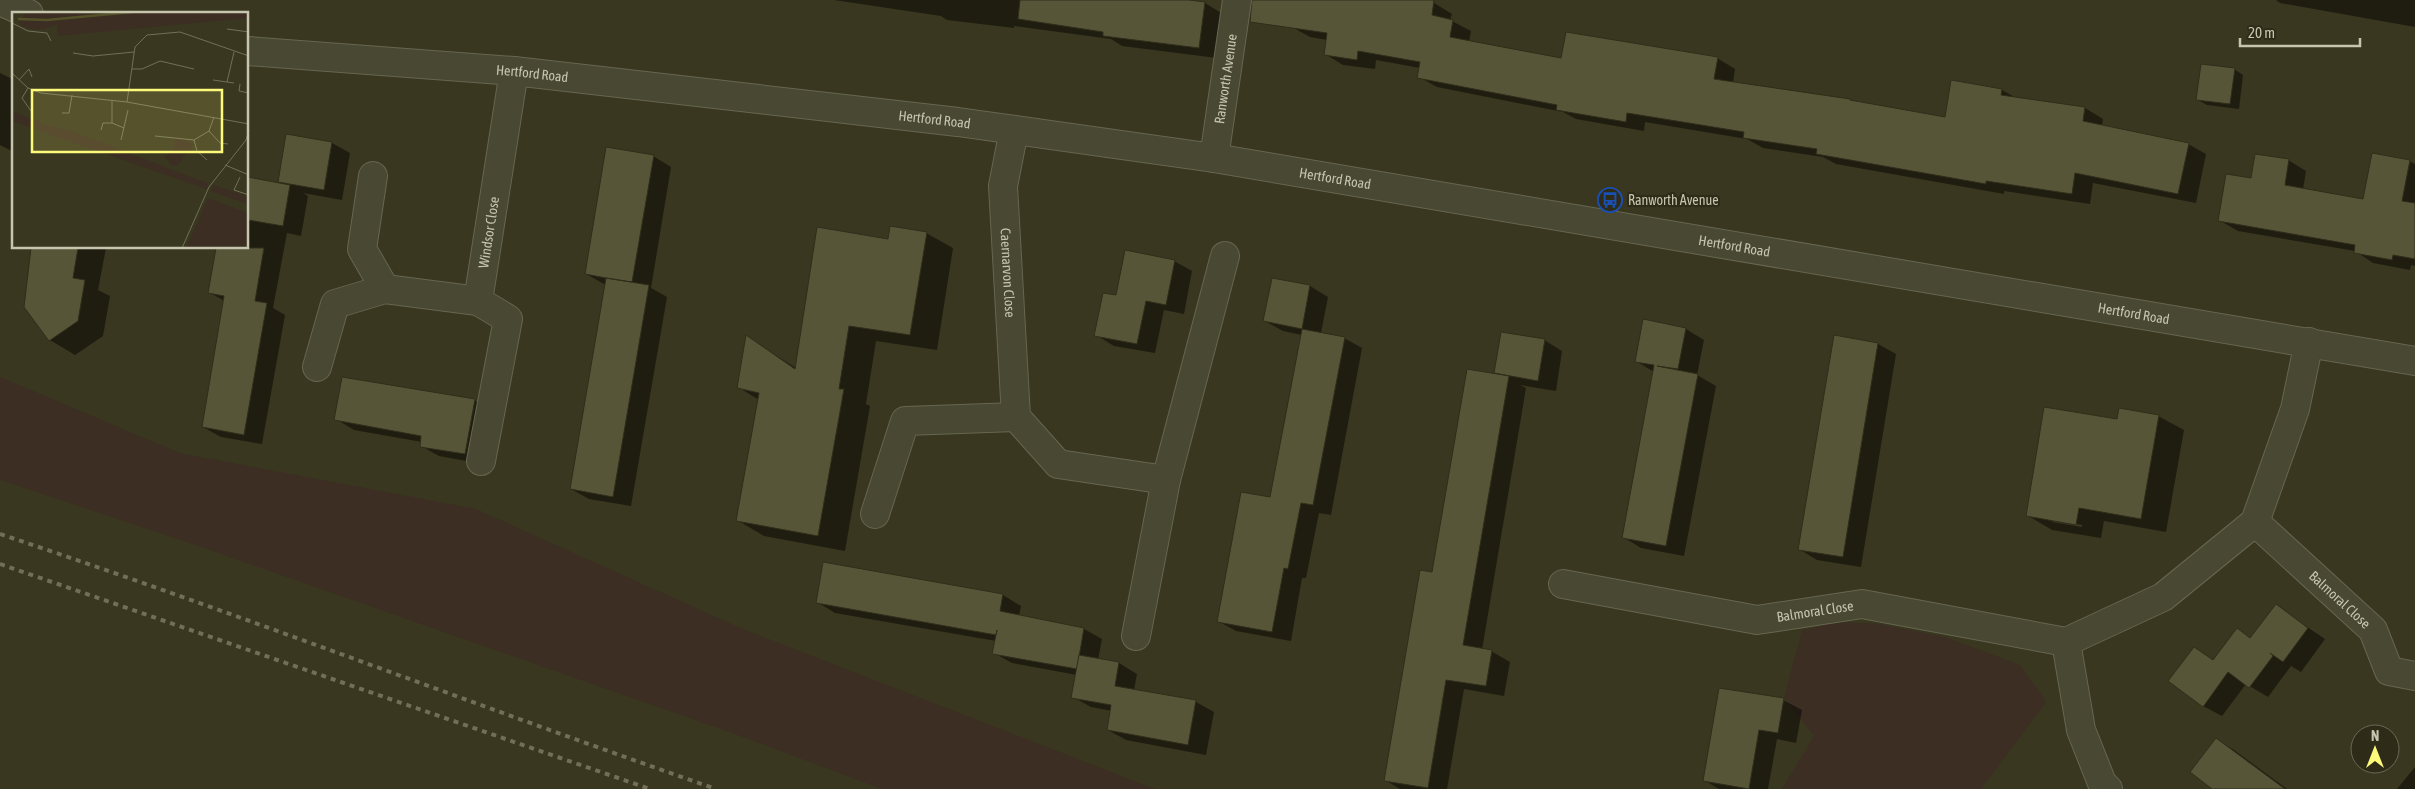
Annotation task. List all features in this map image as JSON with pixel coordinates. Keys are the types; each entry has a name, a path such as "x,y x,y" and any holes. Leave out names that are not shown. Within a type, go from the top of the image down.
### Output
{"street":[{"name":"Ranworth Avenue","path":"1214,158 1237,0"},
{"path":"0,1 25,12"},
{"name":"Hertford Road","path":"249,51 514,71 1014,130 1214,158 2415,360"},
{"name":"Windsor Close","path":"478,301 514,71"},
{"name":"Caernarvon Close","path":"1014,130 1003,186 1016,417"},
{"path":"373,176 362,249 385,289"},
{"path":"1136,636 1161,515 1166,480 1225,256"},
{"path":"317,367 335,304 385,289 478,301 508,319 480,461"},
{"path":"2108,789 2102,783 2081,730 2066,642 2163,597 2255,522 2295,409 2309,342"},
{"path":"876,514 905,421 1016,417 1058,464 1166,480"},
{"name":"Balmoral Close","path":"2255,522 2373,630 2389,671 2415,676"},
{"name":"Balmoral Close","path":"1563,584 1757,620 1862,604 2066,642"}],"shaded area":[{"path":"0,377 180,453 476,509 745,630 1155,789 882,789 735,734 207,549 0,480"},
{"path":"1840,622 1879,624 1945,637 2020,665 2046,702 1981,789 1782,789 1814,736 1784,698 1802,630"}],"building":[{"path":"1020,0 1189,0 1205,2 1199,48 1103,36 1103,32 1018,19"},
{"path":"1252,0 1434,0 1432,15 1453,20 1450,37 1561,58 1566,32 1718,57 1714,79 1850,99 1945,117 1951,80 2002,89 2001,95 2085,107 2083,121 2189,143 2178,194 2075,173 2072,194 1986,181 1986,184 1816,154 1817,149 1743,138 1744,132 1627,113 1626,122 1556,110 1557,105 1417,78 1420,62 1358,51 1357,60 1324,55 1327,33 1250,22"},
{"path":"2201,64 2235,68 2230,104 2196,100"},
{"path":"286,134 332,142 324,190 278,182"},
{"path":"606,147 654,155 632,282 585,274"},
{"path":"2372,153 2410,160 2402,201 2415,203 2415,259 2393,255 2392,260 2354,253 2355,245 2218,221 2226,174 2251,178 2255,154 2289,159 2285,185 2363,199"},
{"path":"249,177 290,185 283,226 249,220"},
{"path":"890,226 927,232 910,335 849,326 839,389 844,389 818,536 736,521 759,393 737,388 746,335 795,369 817,227 888,239"},
{"path":"264,248 255,301 267,303 244,435 202,427 224,296 208,293 216,249"},
{"path":"31,249 78,249 73,278 85,280 78,321 49,341 24,307"},
{"path":"1125,250 1175,260 1166,305 1146,301 1137,344 1094,336 1103,293 1116,295"},
{"path":"606,278 649,285 613,497 570,489"},
{"path":"1272,278 1310,285 1302,329 1263,321"},
{"path":"1643,319 1686,328 1678,369 1657,366 1698,374 1666,546 1622,538 1654,365 1635,362"},
{"path":"1302,329 1345,337 1313,505 1301,503 1288,569 1284,568 1272,632 1217,622 1241,492 1270,497"},
{"path":"1501,332 1545,339 1538,381 1494,373"},
{"path":"1834,335 1878,343 1843,557 1798,550"},
{"path":"1467,369 1509,376 1463,645 1492,650 1486,686 1446,680 1428,788 1384,781 1420,570 1432,572"},
{"path":"342,377 475,399 465,454 420,447 421,436 334,420"},
{"path":"2044,407 2117,419 2119,408 2159,415 2141,519 2079,508 2076,525 2026,516"},
{"path":"823,562 1003,594 1000,611 1084,628 1077,669 992,654 996,635 816,603"},
{"path":"2276,604 2308,628 2283,662 2270,653 2273,656 2249,688 2228,672 2203,707 2168,681 2194,647 2213,660 2237,628 2250,638"},
{"path":"1079,655 1119,662 1115,686 1196,700 1188,745 1107,730 1111,705 1071,698"},
{"path":"1719,688 1784,698 1778,733 1759,730 1749,789 1703,781"},
{"path":"2216,738 2285,789 2212,789 2190,772"}],"railway":[{"path":"0,534 180,596 716,789"},
{"path":"0,564 650,789"}],"place":[{"name":"Ranworth Avenue","path":"1610,200"}]}
